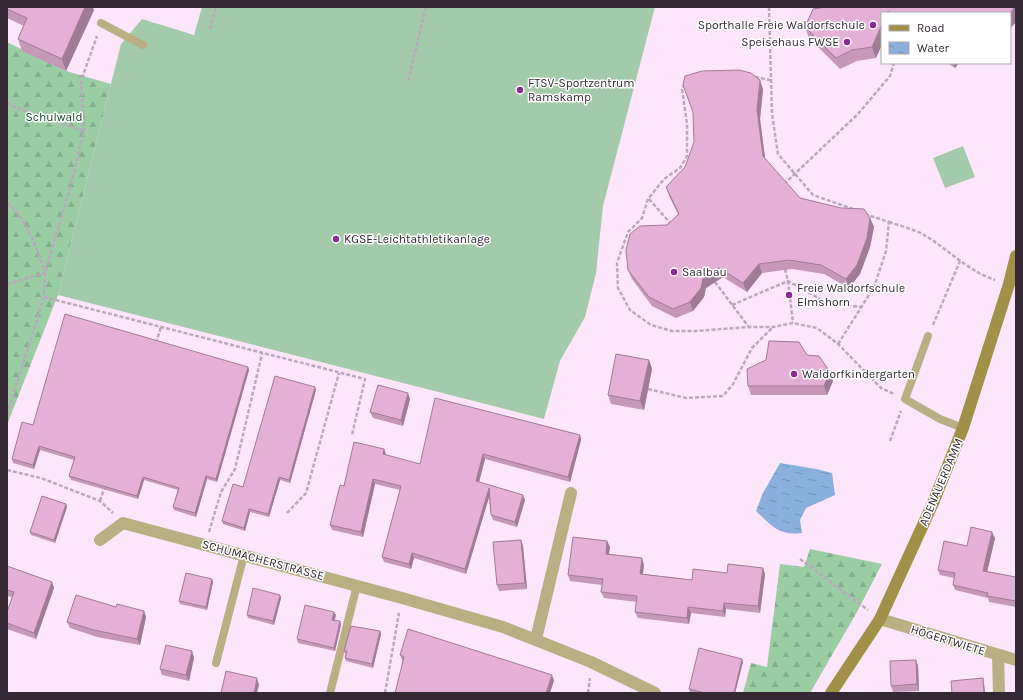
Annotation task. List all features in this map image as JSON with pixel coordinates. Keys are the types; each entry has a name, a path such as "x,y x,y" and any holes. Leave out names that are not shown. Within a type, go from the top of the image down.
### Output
{"street":[{"name":"ADENAUERDAMM","path":"831,693 880,619 933,503 963,428 1009,284 1016,256"},
{"path":"536,639 571,493"},
{"name":"SCHUMACHERSTRASSE","path":"123,523 357,585 504,627 591,662 655,693"},
{"path":"100,540 123,523"},
{"name":"HÖGERTWIETE","path":"880,619 998,656 1016,660"},
{"path":"998,656 999,693"}],"lane":[{"path":"101,23 143,45"},
{"path":"928,336 905,399 940,419 963,428"},
{"path":"216,663 244,555"},
{"path":"330,693 357,585"}],"path":[{"path":"210,28 216,7"},
{"path":"408,81 426,7"},
{"path":"769,7 772,114 778,154 795,176 813,195 923,234 960,261 986,277 1009,284"},
{"path":"7,415 44,297 45,273 84,131 81,81 101,23"},
{"path":"784,185 858,114 890,76 894,64"},
{"path":"752,76 770,80"},
{"path":"687,80 682,89 688,124 687,156 680,168 664,179 648,199 642,218 628,232 617,263 618,288 630,310 651,325 672,331 703,331 749,326 773,327 793,323 817,328 838,344 881,388 905,399 890,442"},
{"path":"7,102 12,106 84,131"},
{"path":"648,199 676,229"},
{"path":"7,203 14,208 27,228 45,273"},
{"path":"838,344 874,287 886,251 889,222"},
{"path":"928,336 960,261"},
{"path":"785,269 788,281 793,323"},
{"path":"7,284 45,273"},
{"path":"788,281 829,304 861,307"},
{"path":"732,305 788,281"},
{"path":"715,282 749,326"},
{"path":"44,297 262,354 365,379 352,435"},
{"path":"154,350 161,327"},
{"path":"648,389 686,398 723,396 733,384 752,348 773,327"},
{"path":"205,544 221,492 235,469 262,354"},
{"path":"287,513 306,493 339,373"},
{"path":"7,470 41,478 100,501 123,523"},
{"path":"100,501 105,486"},
{"path":"800,559 880,619"},
{"path":"385,693 402,598"}],"green space":[{"name":"KGSE-Leichtathletikanlage","path":"202,7 655,7 603,206 596,273 585,317 560,361 544,419 58,295 121,44 142,19 194,35"},
{"name":"Schulwald","path":"7,42 66,71 111,84 58,295 7,425"},
{"path":"963,146 975,177 945,188 933,158"},
{"path":"810,549 882,564 857,612 810,693 743,693 751,663 767,667 780,564 804,567"}],"water":[{"path":"780,463 832,473 835,495 806,508 800,520 802,533 787,533 776,529 756,511 763,493"}],"building":[{"path":"7,7 85,7 62,59 18,39 27,18 7,9"},
{"path":"826,7 1015,7 1011,12 881,12 881,26 872,47 852,50 836,58 805,27 813,9"},
{"path":"739,70 751,73 760,80 757,110 763,156 800,198 841,208 864,209 870,218 867,238 857,265 846,279 821,265 789,260 759,264 743,283 719,268 703,279 701,288 690,302 673,309 649,297 628,270 626,250 630,234 640,226 667,225 679,214 666,187 685,167 694,142 693,112 683,85 685,76 702,71"},
{"path":"65,314 248,367 216,479 206,476 195,513 173,507 179,488 143,477 137,496 69,476 75,457 39,446 33,465 12,459 22,422 33,425"},
{"name":"Waldorfkindergarten","path":"769,341 799,342 807,355 819,356 830,372 824,386 748,386 747,369 766,360"},
{"path":"616,354 649,360 640,401 608,395"},
{"path":"275,376 315,387 289,480 279,477 268,514 249,509 244,528 222,521 233,484 243,487"},
{"path":"378,385 408,393 401,420 370,412"},
{"path":"435,398 580,435 568,477 483,454 476,481 523,495 515,522 491,515 489,488 465,569 412,553 409,564 382,557 401,486 373,479 361,532 330,525 340,485 344,486 354,442 384,449 383,454 420,464"},
{"path":"42,496 66,504 54,540 30,532"},
{"path":"971,527 992,532 983,571 1016,577 1016,601 987,596 988,593 953,585 955,573 938,570 944,541 967,546"},
{"path":"573,537 607,541 606,554 642,558 640,574 692,580 693,569 727,573 728,564 763,568 758,606 724,603 723,611 688,607 687,618 635,612 637,596 601,592 603,579 568,575"},
{"path":"521,540 525,583 497,585 493,542"},
{"path":"7,566 52,582 34,633 7,623 7,612 14,592 7,590"},
{"path":"186,573 212,579 206,607 179,601"},
{"path":"253,588 280,595 273,621 247,615"},
{"path":"76,595 116,607 117,604 144,611 137,639 94,630 67,622"},
{"path":"305,605 334,612 332,620 340,621 334,648 297,639"},
{"path":"351,626 380,631 372,664 345,658 347,651 344,651"},
{"path":"408,629 552,675 546,693 395,693 404,657 400,655"},
{"path":"166,645 192,651 186,675 160,669"},
{"path":"699,648 742,659 734,693 705,693 689,689"},
{"path":"916,660 917,684 891,686 890,661"},
{"path":"226,671 257,678 254,693 221,693"},
{"path":"983,678 984,693 952,693 951,681"}],"place":[{"name":"Sporthalle Freie Waldorfschule","path":"873,25"},
{"name":"Speisehaus FWSE","path":"847,42"},
{"name":"FTSV-Sportzentrum Ramskamp","path":"520,90"},
{"name":"KGSE-Leichtathletikanlage","path":"336,239"},
{"name":"Saalbau","path":"674,272"},
{"name":"Freie Waldorfschule Elmshorn","path":"789,295"},
{"name":"Waldorfkindergarten","path":"794,374"}]}
